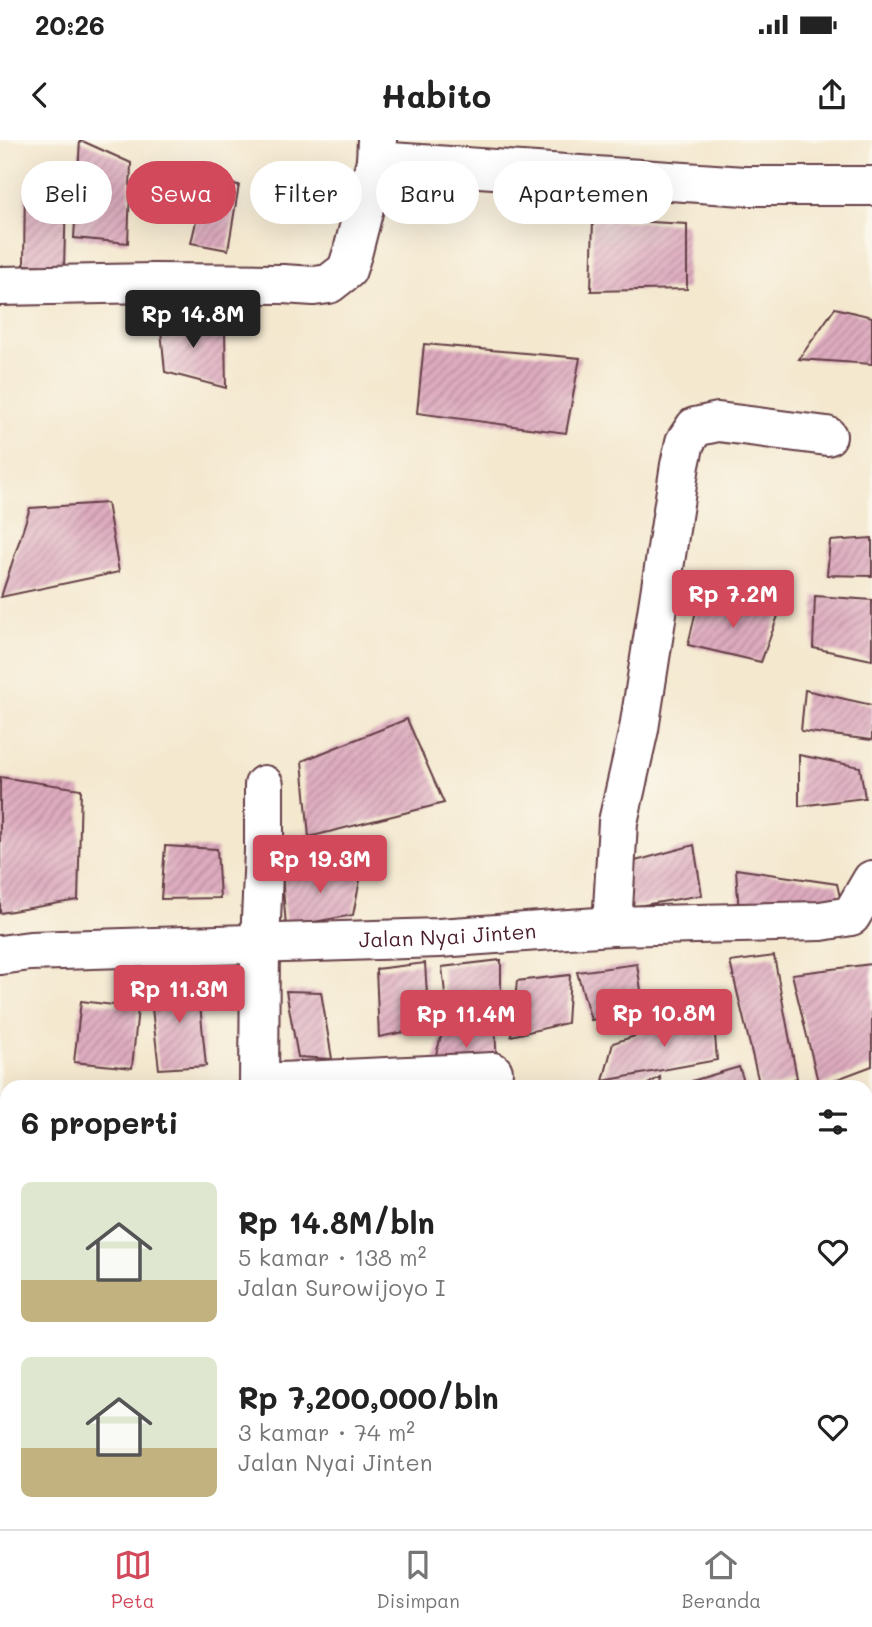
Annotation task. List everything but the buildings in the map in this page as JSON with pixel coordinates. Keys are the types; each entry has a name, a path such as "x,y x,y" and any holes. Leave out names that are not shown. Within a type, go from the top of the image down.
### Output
{"street":[{"path":"0,285 329,284 347,271 376,150 744,186 872,186"},
{"path":"612,926 618,822 639,729 685,442 695,427 718,422 827,436"},
{"path":"259,1080 264,785"},
{"name":"Jalan Nyai Jinten","path":"0,955 30,951 439,938 612,926 821,921 851,916 872,880"},
{"path":"349,1080 493,1072"}]}
